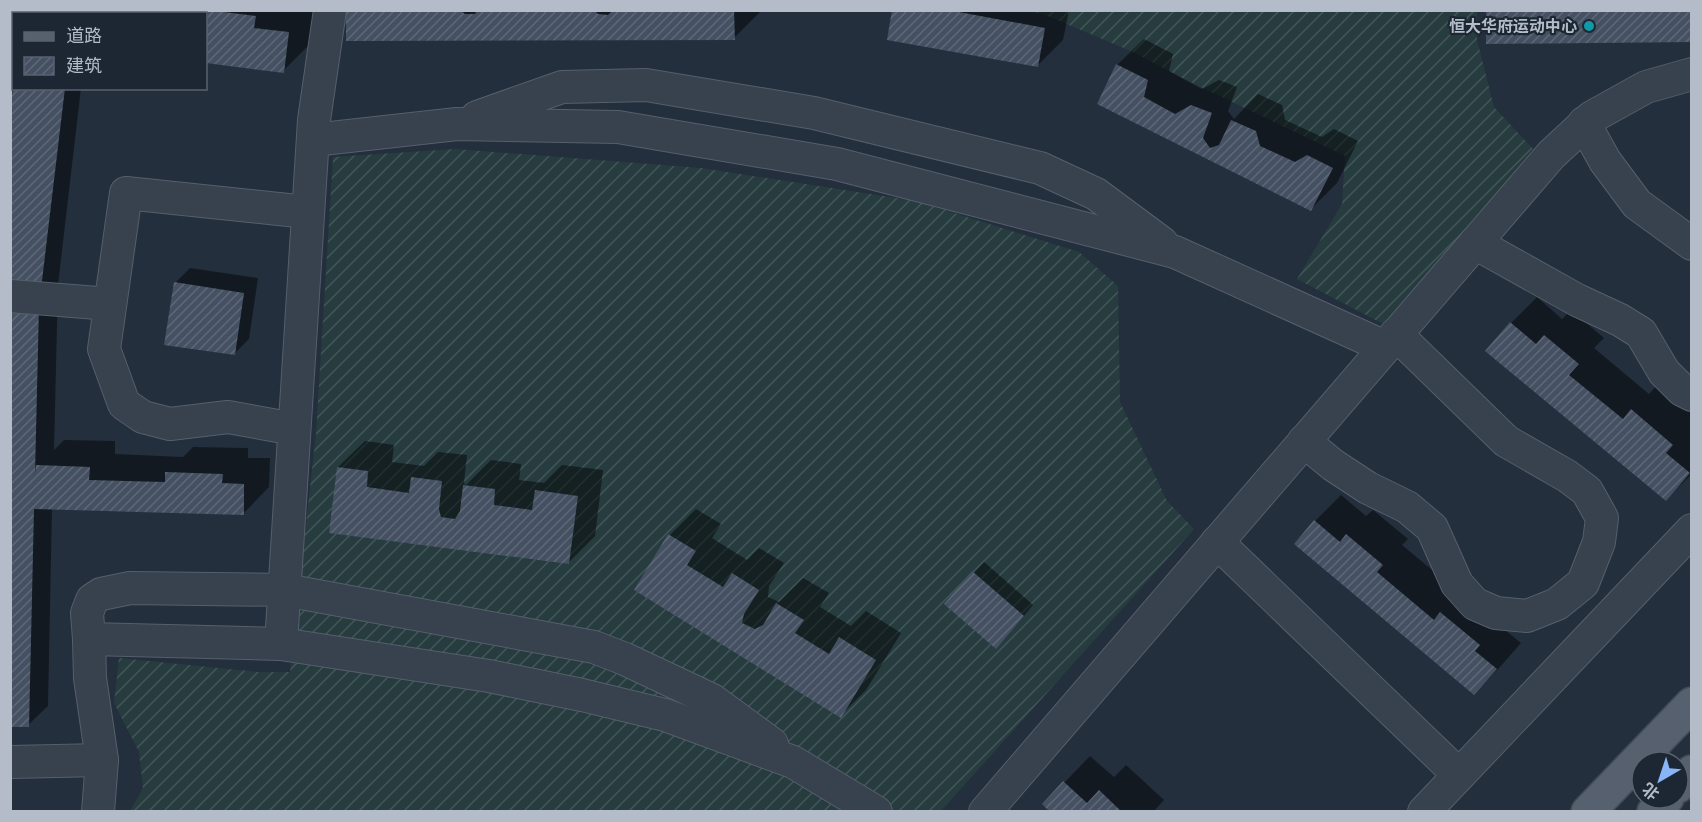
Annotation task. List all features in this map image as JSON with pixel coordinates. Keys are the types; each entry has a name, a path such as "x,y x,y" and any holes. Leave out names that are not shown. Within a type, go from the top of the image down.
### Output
{"main road":[{"path":"1588,812 1692,704"}],"lane":[{"path":"281,644 314,120 330,10"},
{"path":"985,812 1551,155 1592,117 1646,87 1692,74"},
{"path":"457,124 562,87 645,85 814,113 1040,168 1096,194 1175,252"},
{"path":"1584,123 1605,161 1637,204 1692,244"},
{"path":"313,140 457,124 618,128 837,164 1175,252 1390,341 1506,441 1567,476 1587,491 1602,518 1599,542 1583,583 1557,604 1527,616 1496,613 1475,604 1457,584 1432,528 1407,507 1368,488 1304,441"},
{"path":"294,429 228,417 170,424 143,417 124,404 104,349 126,193 308,212"},
{"path":"1474,243 1641,333 1664,372 1682,390 1692,395"},
{"path":"10,296 110,304"},
{"path":"1424,812 1692,530"},
{"path":"1217,542 1459,775"},
{"path":"98,812 102,760 90,678 87,613 92,600 101,594 130,588 285,590 594,647 711,699 761,735 793,762 876,812"},
{"path":"89,639 281,644 489,676 665,715 793,762"},
{"path":"10,762 102,760"}],"green space":[{"path":"1024,11 1477,11 1477,40 1494,107 1533,149 1387,326 1297,279 1342,204 1345,156 1133,52 1043,14"},
{"path":"455,149 701,168 916,201 1079,252 1118,286 1120,402 1167,501 1194,529 941,811 130,811 143,788 139,752 114,703 119,658 258,672 290,672 316,433 333,157"}],"building":[{"path":"53,10 137,10 136,12 53,12"},
{"path":"208,10 256,16 254,28 289,32 284,73 207,63"},
{"path":"346,10 460,10 465,14 475,14 477,10 594,10 598,14 608,15 613,10 734,10 735,40 346,41"},
{"path":"892,10 948,10 1045,28 1038,67 887,40"},
{"name":"恒大华府运动中心","path":"1486,10 1692,10 1692,42 1486,44"},
{"path":"1116,64 1148,80 1144,97 1175,114 1191,105 1212,113 1203,138 1210,148 1219,145 1231,120 1256,131 1260,146 1295,162 1307,155 1333,168 1311,211 1097,104"},
{"path":"13,90 65,90 39,306 35,474 36,465 90,467 89,480 165,482 165,472 223,474 222,483 244,484 244,515 34,509 29,727 10,727 10,111"},
{"path":"174,282 244,293 235,355 164,345"},
{"path":"1510,322 1536,344 1544,335 1579,364 1569,375 1623,419 1631,409 1673,445 1666,453 1690,473 1666,501 1485,351"},
{"path":"337,467 368,471 367,487 409,493 411,477 442,481 439,509 441,517 455,519 460,511 463,485 495,489 494,505 532,510 535,490 578,496 569,564 329,533"},
{"path":"1314,520 1340,542 1346,534 1383,565 1377,572 1434,620 1440,612 1480,645 1475,651 1497,669 1474,695 1294,544"},
{"path":"668,534 696,551 687,565 723,587 732,573 759,590 744,614 742,623 755,629 763,625 776,603 804,620 795,633 829,654 839,637 876,660 841,718 634,590"},
{"path":"972,571 1024,616 996,649 944,604"},
{"path":"1063,781 1087,803 1099,790 1122,812 1050,812 1042,804"}],"place":[{"name":"恒大华府运动中心","path":"1589,26"}]}
